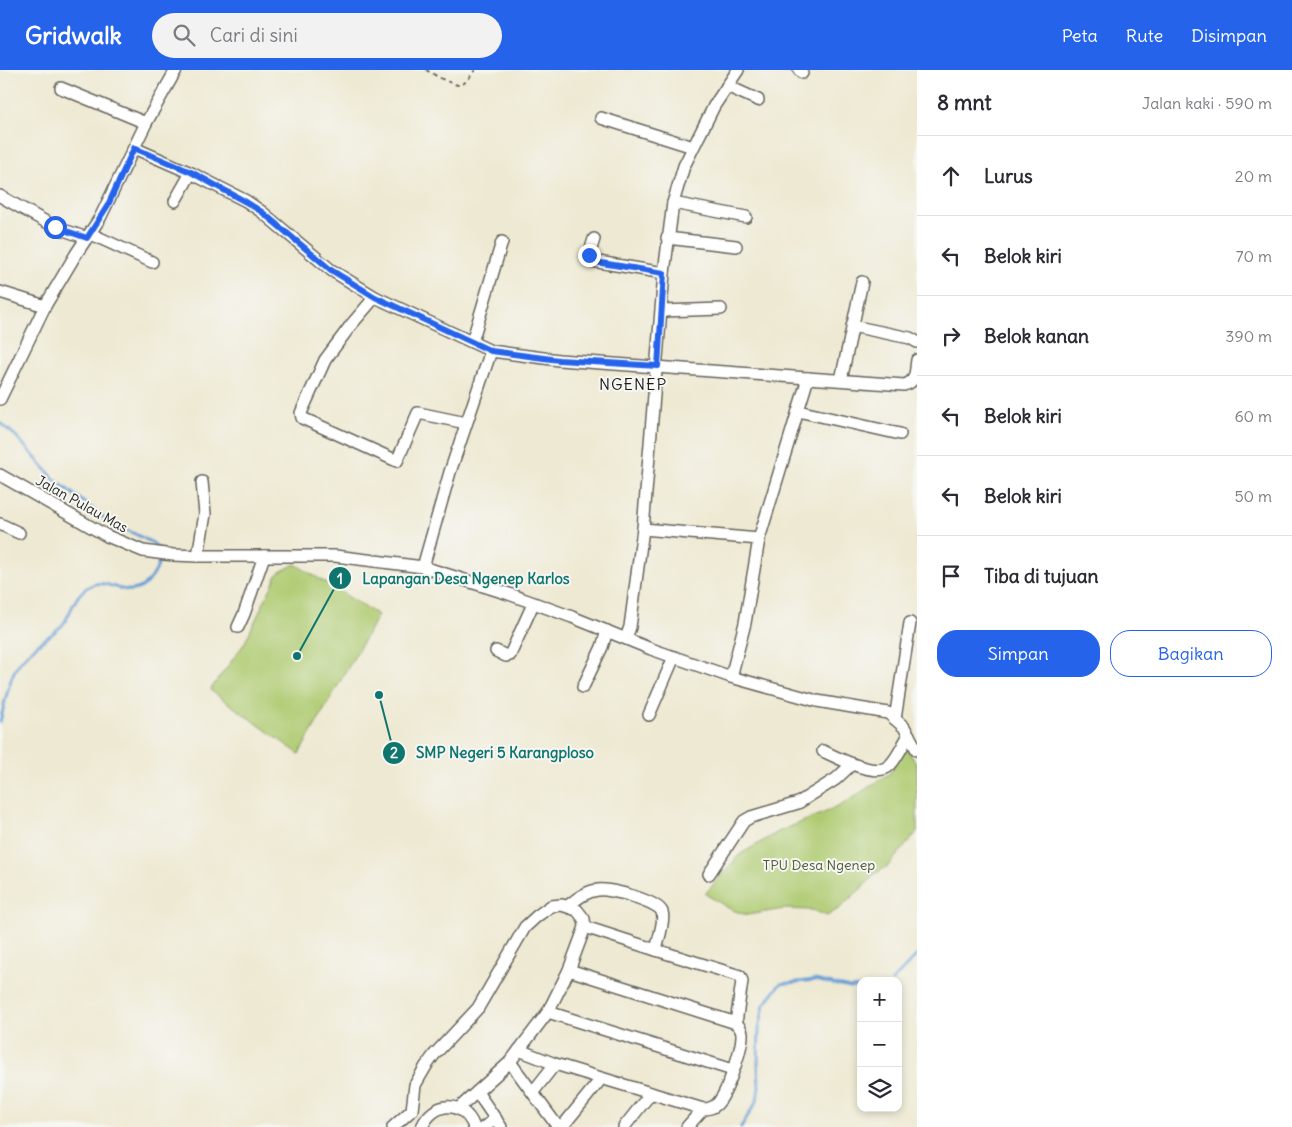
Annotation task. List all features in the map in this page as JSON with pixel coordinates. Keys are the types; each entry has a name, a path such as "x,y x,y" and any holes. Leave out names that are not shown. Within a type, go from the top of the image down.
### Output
{"street":[{"path":"0,399 45,306 108,205 146,122 176,70"},
{"path":"626,638 630,627 643,529 658,366 664,273 672,203 680,176 693,148 714,106 738,70"},
{"path":"726,86 758,100"},
{"path":"61,88 146,122"},
{"path":"601,118 693,148"},
{"path":"134,148 191,172 255,207 331,270 375,297 491,351 559,360 904,385 914,380 917,360"},
{"path":"174,201 191,172"},
{"path":"0,196 55,227 89,236 152,262"},
{"path":"672,203 746,217"},
{"path":"668,238 736,246"},
{"path":"594,239 589,255 592,261 664,273"},
{"path":"472,342 502,242"},
{"path":"841,380 862,282"},
{"path":"0,292 45,306"},
{"path":"375,297 325,360 301,413 302,418 397,461 418,414 466,424"},
{"path":"662,311 721,309"},
{"path":"852,326 908,337 917,342"},
{"path":"423,567 466,424 491,351"},
{"path":"732,678 745,623 759,539 808,378"},
{"path":"798,411 900,434"},
{"name":"Jalan Pulau Mas","path":"0,475 114,540 152,553 198,556 335,556 423,567 508,594 732,678 817,701 881,711 895,719"},
{"path":"198,556 205,514 202,482"},
{"path":"0,524 19,533"},
{"path":"643,529 759,539"},
{"path":"238,627 264,556"},
{"path":"496,651 506,656 510,655 533,604"},
{"path":"910,623 895,719 904,727 917,750"},
{"path":"582,687 600,651 607,631"},
{"path":"648,714 674,657"},
{"path":"823,751 852,764 882,770 888,767 909,735"},
{"path":"709,874 744,821 751,817 793,805 836,779 852,764"},
{"path":"568,906 586,893 600,889 656,904 662,911 663,917 656,950"},
{"path":"581,914 586,903 586,893"},
{"path":"393,1127 412,1110 415,1085 426,1066 478,1008 526,927 551,906 568,906 581,914 585,927 569,970 548,1012 510,1062 458,1109"},
{"path":"585,927 740,976 742,981 736,1023"},
{"path":"520,1050 555,1064 702,1109 717,1104 733,1070 742,1040 741,1030 736,1023 569,970"},
{"path":"548,1012 733,1070"},
{"path":"510,1062 560,1127 601,1078"},
{"path":"533,1092 555,1064"},
{"path":"477,1092 499,1123 484,1127"},
{"path":"624,1127 651,1093"},
{"path":"412,1110 424,1123 432,1112 440,1108 458,1109 470,1118 474,1127"},
{"path":"686,1127 702,1109"}],"path":[{"path":"426,70 454,84 460,85 466,82 475,70"}],"green space":[{"path":"295,564 378,615 299,754 210,690 244,644 278,573"},
{"name":"TPU Desa Ngenep","path":"905,744 917,766 917,832 888,866 873,875 840,908 827,916 812,910 784,909 747,915 732,910 705,894 739,855 778,832 840,806 890,773"}],"waterway":[{"path":"0,423 16,436 55,480 107,520 153,543 158,549"},
{"path":"0,722 10,682 17,667 32,649 61,627 81,593 90,586 98,584 105,584 120,589 136,590 144,586 154,574 159,564 159,555"},
{"path":"896,977 917,955"},
{"path":"741,1127 757,1101 759,1087 759,1029 764,1005 780,984 815,980 850,988 857,987"}],"place":[{"name":"Lapangan Desa Ngenep Karlos","path":"297,656"},
{"name":"SMP Negeri 5 Karangploso","path":"379,695"}],"district":[{"name":"NGENEP","path":"633,384"}],"route":[{"path":"55,227 87,238 108,205 134,148 191,172 246,202 262,212 331,270 375,297 491,351 559,360 658,366 664,273 595,262 590,260 589,255"}]}
